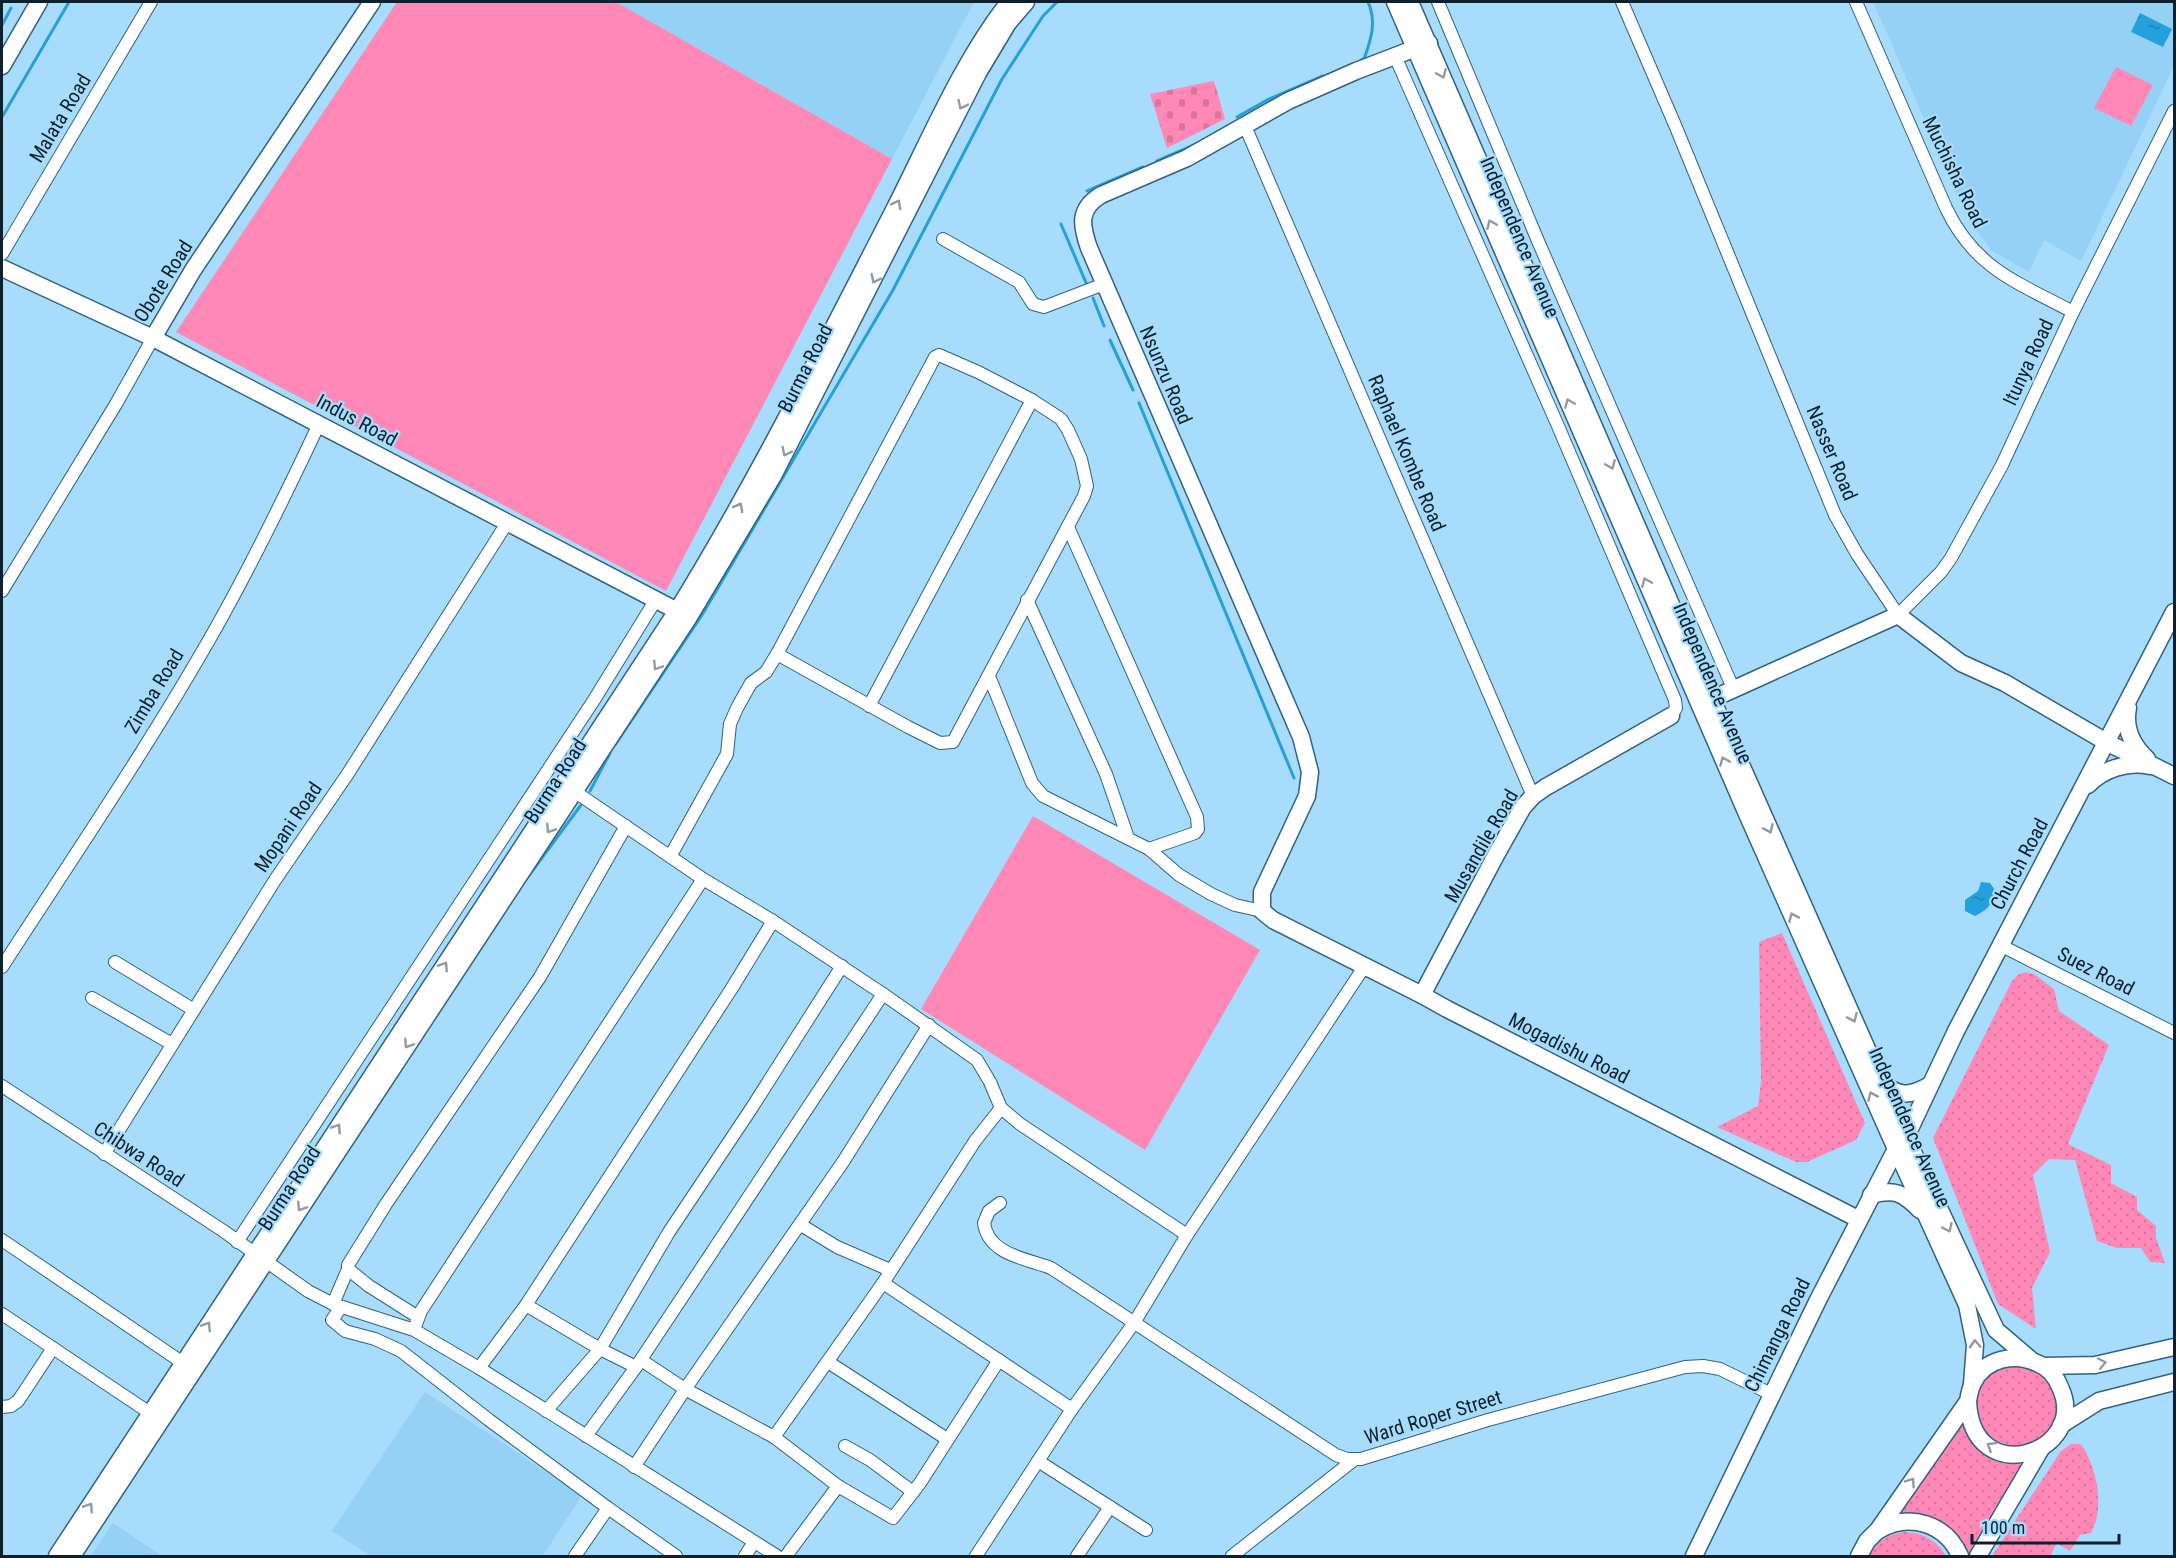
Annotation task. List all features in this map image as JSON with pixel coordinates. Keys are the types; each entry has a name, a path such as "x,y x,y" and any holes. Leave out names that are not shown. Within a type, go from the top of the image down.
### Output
{"main road":[{"path":"2,44 26,2"},
{"path":"2,66 39,2"},
{"name":"Obote Road","path":"153,338 194,270 372,2"},
{"name":"Burma Road","path":"57,1557 183,1364 260,1257 574,791 683,614 777,437 967,66 1009,2"},
{"name":"Burma Road","path":"72,1557 260,1257 773,476 978,73 1008,23 1026,2"},
{"name":"Independence Avenue","path":"1395,2 1422,46 1881,1081 1927,1216 1967,1305 1975,1345 1972,1384"},
{"name":"Independence Avenue","path":"1410,2 1422,46 1743,803 1901,1143 1996,1330 2037,1362"},
{"name":"Nsunzu Road","path":"1262,911 1262,892 1307,796 1310,783 1307,755 1104,284 1083,230 1083,219 1089,204 1101,195 1187,158 1288,101 1422,46"},
{"name":"Indus Road","path":"2,268 153,338 683,614"},
{"name":"Church Road","path":"1901,1143 2000,945 2175,612"},
{"path":"1712,699 1898,615"},
{"name":"Nasser Road","path":"1898,615 1961,663 2005,683 2108,742 2168,773"},
{"path":"2129,701 2126,721 2132,741 2145,758 2168,773"},
{"name":"Musandile Road","path":"1422,995 1523,807 1533,796 1671,716"},
{"path":"2080,793 2093,780 2109,770 2126,765 2145,765 2168,773"},
{"name":"Mogadishu Road","path":"1262,911 1273,920 1858,1219"},
{"path":"1881,1081 1897,1092 1907,1094 1917,1093 1930,1085"},
{"name":"Chimanga Road","path":"1694,1557 1771,1394 1858,1219 1901,1143"},
{"path":"1871,1195 1887,1191 1899,1193 1908,1198 1927,1216"},
{"path":"2037,1362 2056,1378 2063,1392 2065,1409 2061,1425 2055,1435 2042,1447 2028,1454 2012,1455 1997,1451 1984,1443 1974,1431 1968,1417 1968,1401 1972,1384 1990,1364 2016,1357 2037,1362 2095,1365 2175,1347"},
{"path":"2061,1425 2099,1401 2175,1382"},
{"path":"1859,1557 1867,1540 1878,1530 1968,1401"},
{"path":"1978,1557 2042,1447"},
{"path":"1878,1530 1902,1521 1927,1524 1939,1529 1948,1537 1960,1557"}],"street":[{"name":"Malata Road","path":"2,254 152,2"},
{"path":"1438,2 1538,241 1733,688"},
{"name":"Nasser Road","path":"1622,2 1835,515 1857,554 1898,615"},
{"name":"Muchisha Road","path":"1856,2 1946,208 1960,234 1980,258 1995,269 2073,312"},
{"path":"1395,56 1558,426 1675,700 1676,708 1671,716"},
{"name":"Itunya Road","path":"1898,615 1941,572 1951,558 2002,465 2073,312 2175,111"},
{"name":"Raphael Kombe Road","path":"1245,126 1533,796"},
{"path":"943,239 1019,282 1029,299 1040,307 1104,284"},
{"name":"Obote Road","path":"2,591 116,404 153,338"},
{"path":"671,855 727,754 730,724 737,708 752,683 766,672 777,654 935,357 939,355 978,372 1032,400 1061,419 1083,466 1087,486 1084,496 955,740 950,743 940,743 777,654"},
{"path":"869,706 1032,400"},
{"name":"Zimba Road","path":"2,967 161,719 217,626 275,516 319,423"},
{"name":"Mopani Road","path":"104,1154 275,880 353,765 507,523"},
{"path":"1068,527 1197,817 1198,824 1195,833 1149,849"},
{"path":"1027,600 1106,774 1128,838"},
{"path":"237,1242 594,700 656,601"},
{"path":"989,676 1029,776 1037,790 1052,802 1149,849 1179,875 1203,890 1235,905 1262,911"},
{"path":"574,791 703,879 842,966 929,1025 977,1060 1001,1108 1034,1135 1187,1235"},
{"path":"626,826 540,977 386,1204 348,1265 332,1320 345,1331 375,1339 401,1351 489,1420 676,1557"},
{"path":"414,1330 418,1317 564,1089 703,879"},
{"path":"479,1368 526,1305 732,988 772,921"},
{"name":"Suez Road","path":"2000,945 2175,1033"},
{"path":"115,962 194,1010"},
{"path":"546,1411 600,1348 669,1232 842,966"},
{"path":"976,1557 1072,1409 1134,1323 1187,1235 1364,967"},
{"path":"586,1436 638,1363 883,994"},
{"path":"92,998 172,1044"},
{"path":"634,1467 781,1248 801,1225 929,1025"},
{"name":"Chibwa Road","path":"2,1086 308,1291 337,1306 414,1330 479,1368 777,1557"},
{"path":"774,1437 883,1283 975,1140 1001,1108"},
{"name":"Ward Roper Street","path":"1000,1203 989,1211 984,1223 989,1235 1001,1248 1021,1260 1051,1268 1336,1455 1355,1459 1405,1447 1488,1420 1685,1367 1703,1366 1720,1370 1771,1394"},
{"path":"801,1225 837,1248 890,1270"},
{"path":"2,1240 183,1364"},
{"path":"348,1269 369,1286 418,1317"},
{"path":"883,1283 1072,1409"},
{"path":"526,1305 600,1348 638,1363 774,1437 838,1486 893,1518 913,1492 999,1359"},
{"path":"2,1314 150,1413"},
{"path":"2,1407 11,1406 18,1401 53,1348"},
{"path":"828,1362 947,1438"},
{"path":"845,1446 870,1460 913,1492"},
{"path":"1232,1557 1355,1459"},
{"path":"1038,1461 1146,1530"},
{"path":"786,1557 838,1486"},
{"path":"1077,1557 1110,1507"},
{"path":"575,1557 608,1508"},
{"path":"745,1557 754,1542"}],"shaded area":[{"path":"616,2 974,2 892,159"},
{"path":"1873,2 2174,2 2174,66 2081,261 2044,240 2029,272 1992,251 1968,219"},
{"path":"425,1392 582,1495 543,1556 371,1556 332,1531"},
{"path":"113,1523 162,1556 91,1556"}],"green space":[{"path":"397,2 616,2 892,159 666,591 176,332"},
{"path":"2116,67 2153,85 2131,126 2094,108"},
{"path":"1214,81 1225,119 1167,148 1150,94"},
{"path":"1033,816 1260,950 1145,1150 921,1009"},
{"path":"1782,933 1865,1123 1856,1140 1807,1162 1796,1162 1717,1127 1758,1106 1761,1082 1759,942"},
{"path":"2026,972 2034,974 2054,989 2059,1011 2109,1045 2068,1144 2111,1165 2111,1183 2137,1197 2137,1210 2156,1226 2156,1238 2165,1263 2150,1262 2141,1248 2117,1248 2097,1241 2075,1160 2049,1159 2033,1175 2050,1252 2032,1288 2036,1329 1998,1304 1933,1138 2012,981 2018,975"},
{"path":"2021,1359 2059,1388 2055,1427 2029,1446 2007,1446 1994,1440 1983,1429 1975,1399 1984,1376"},
{"path":"1961,1417 1970,1438 1984,1452 2002,1461 2024,1462 1971,1556 1966,1556 1946,1530 1932,1518 1912,1513 1898,1514"},
{"path":"2071,1444 2080,1444 2083,1447 2098,1489 2098,1512 2091,1533 2080,1535 2070,1551 2057,1543 2051,1554 2055,1556 1992,1556 2061,1451"},
{"path":"1905,1532 1929,1539 1946,1556 1868,1556 1883,1539"}],"water":[{"path":"2140,13 2172,29 2163,47 2131,32"},
{"path":"1981,882 1990,883 1996,892 1988,907 1975,916 1965,911 1965,900 1978,891"}],"waterway":[{"path":"2,117 69,2"},
{"path":"615,745 702,615 893,290 1002,79 1043,16 1057,2"},
{"path":"1361,60 1364,59 1369,45 1373,23 1368,2"},
{"path":"2,25 11,8"},
{"path":"1237,117 1267,100 1323,76"},
{"path":"1157,161 1194,145"},
{"path":"1087,191 1143,167"},
{"path":"1061,224 1087,285"},
{"path":"1093,298 1104,326"},
{"path":"1110,340 1133,390"},
{"path":"1139,403 1294,778"},
{"path":"590,791 610,753"},
{"path":"527,878 581,805"}]}
